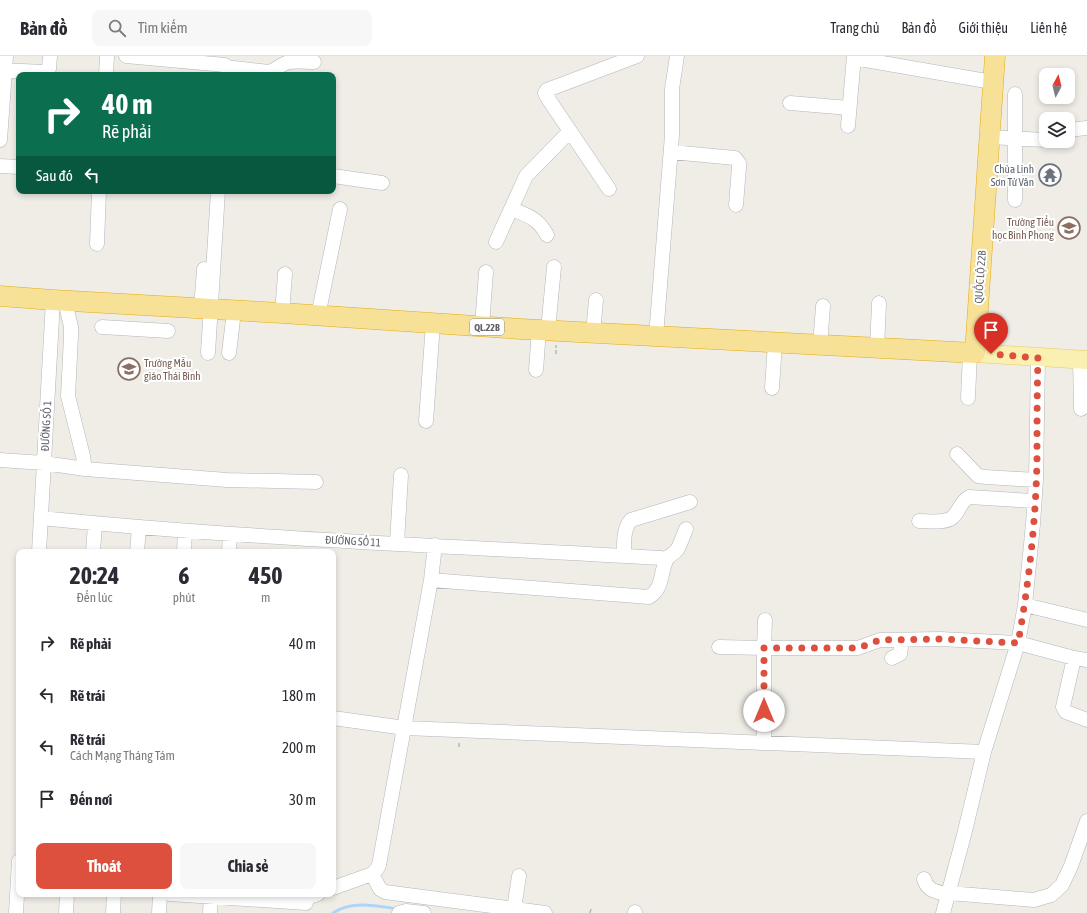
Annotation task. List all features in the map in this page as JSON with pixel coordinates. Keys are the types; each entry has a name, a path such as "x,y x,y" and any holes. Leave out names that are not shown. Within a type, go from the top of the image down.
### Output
{"highway":[{"name":"QUỐC LỘ 22B","path":"972,353 989,137 992,82 990,57"},
{"name":"QL.22B","path":"0,296 206,309 282,312 318,316 593,333 972,353"}],"main road":[{"path":"972,353 1038,358 1084,359"}],"street":[{"path":"0,140 3,70 6,56"},
{"path":"3,70 44,72 49,69 50,56"},
{"path":"106,72 108,56"},
{"path":"126,56 269,72 290,62 314,64"},
{"path":"609,189 545,94 547,90 637,56"},
{"path":"656,336 671,152 672,89 677,56"},
{"path":"848,126 854,57 992,82"},
{"path":"1015,94 1015,200"},
{"path":"790,103 849,108"},
{"path":"1075,129 1087,128"},
{"path":"496,242 526,176 570,131"},
{"path":"989,137 1039,140"},
{"path":"671,152 735,158 739,163 736,206"},
{"path":"0,166 16,167"},
{"path":"336,176 382,183"},
{"path":"97,244 99,194"},
{"path":"206,309 218,194"},
{"path":"318,316 340,209"},
{"path":"512,209 536,220 540,223 547,235"},
{"path":"536,370 554,267"},
{"path":"204,269 208,353"},
{"path":"482,326 486,272"},
{"path":"282,312 285,274"},
{"path":"59,300 71,327 68,396 85,469"},
{"name":"ĐƯỜNG SỐ 1","path":"39,549 44,463 59,300"},
{"path":"593,333 596,300"},
{"path":"877,348 879,303"},
{"path":"134,330 136,305"},
{"path":"820,345 823,306"},
{"path":"229,353 234,310"},
{"path":"426,421 433,323"},
{"path":"102,327 168,331"},
{"path":"772,388 775,343"},
{"path":"968,398 972,353"},
{"path":"942,913 949,894 984,752 1018,643 1025,605 1036,480 1038,358"},
{"path":"1081,409 1084,359"},
{"path":"957,454 978,476 1036,480"},
{"path":"0,460 44,463 85,469 227,480 316,482"},
{"path":"397,543 401,475"},
{"path":"919,521 943,521 953,517 964,500 969,497 1034,501"},
{"path":"624,556 624,535 627,524 631,520 690,502"},
{"name":"ĐƯỜNG SỐ 11","path":"41,518 139,528 230,534 330,546 397,543 666,559"},
{"path":"93,549 95,524"},
{"path":"137,549 139,528"},
{"path":"431,580 649,597 655,594 658,589 666,559 676,551 686,529"},
{"path":"184,549 185,531"},
{"path":"229,549 230,534"},
{"path":"336,887 372,874 377,870 431,580 434,545"},
{"path":"1025,605 1087,620"},
{"path":"764,743 765,620"},
{"path":"719,647 858,648 880,640 940,639 1018,643 1081,659 1063,707 1066,712 1087,720"},
{"path":"892,658 900,654 902,640"},
{"path":"336,718 404,728 984,752"},
{"path":"924,878 926,886 930,889 949,894 1034,900 1051,895 1062,885 1071,866 1087,821"},
{"path":"372,874 382,891 396,906 406,910 424,913"},
{"path":"514,909 519,876"},
{"path":"16,913 17,897"},
{"path":"66,913 67,897"},
{"path":"113,913 114,897"},
{"path":"159,913 160,897"},
{"path":"210,913 211,897"},
{"path":"262,897 308,900"},
{"path":"396,906 514,909 545,913"}],"path":[{"path":"590,913 591,909"}],"waterway":[{"path":"333,913 348,906 356,905 398,909"}],"place":[{"name":"Chùa Linh Sơn Từ Vân","path":"1050,175"},
{"name":"Trường Tiểu học Bình Phong","path":"1069,228"},
{"name":"Trường Mẫu giáo Thái Bình","path":"129,369"}],"route":[{"path":"764,711 764,648 858,648 880,640 940,639 1018,643 1025,605 1033,524 1037,459 1036,408 1038,358 991,354"}]}
